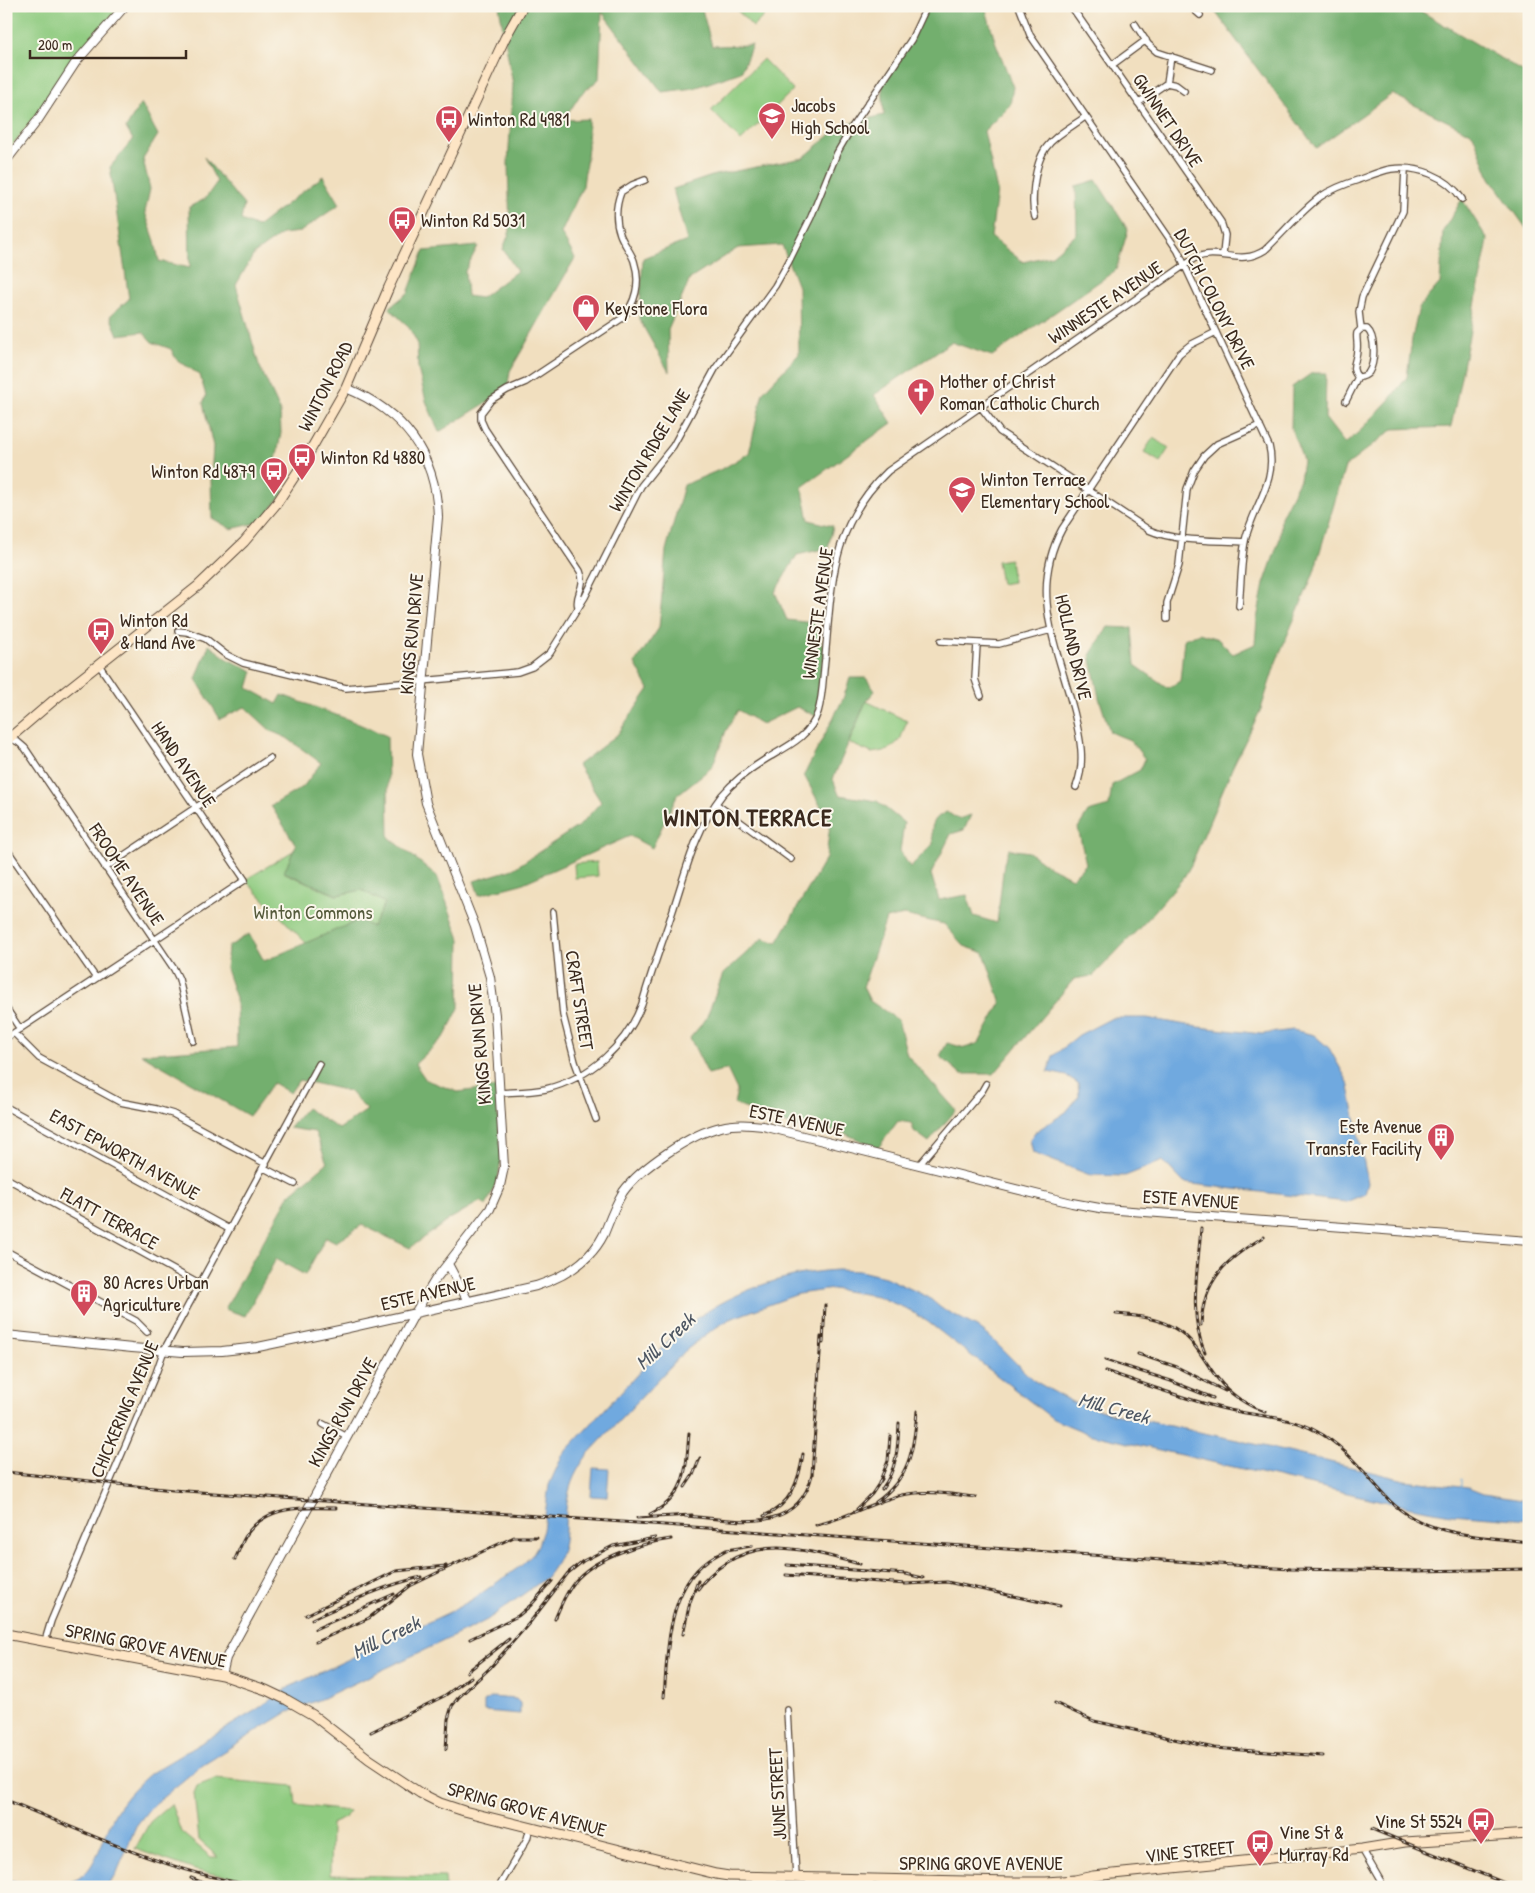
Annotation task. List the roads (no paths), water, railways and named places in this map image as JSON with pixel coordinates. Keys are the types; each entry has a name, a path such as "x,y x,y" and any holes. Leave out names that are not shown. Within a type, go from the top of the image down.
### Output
{"main road":[{"name":"WINTON ROAD","path":"7,739 198,586 244,542 277,503 346,388 389,287 504,38 523,6"},
{"name":"SPRING GROVE AVENUE","path":"6,1634 222,1675 266,1690 313,1715 370,1759 420,1793 440,1803 464,1811 624,1852 723,1875 1021,1882 1075,1880"},
{"name":"VINE STREET","path":"1066,1887 1075,1880 1093,1876 1362,1849 1405,1842 1529,1834"}],"street":[{"path":"6,161 38,120 76,62 125,6"},
{"name":"WINTON RIDGE LANE","path":"178,631 187,632 206,639 225,654 243,664 334,686 356,688 518,672 532,667 550,653 578,607 641,486 673,446 716,369 775,286 811,217 837,153 852,127 911,40 928,6"},
{"name":"DUTCH COLONY DRIVE","path":"1019,6 1030,35 1178,251 1260,425 1271,453 1272,468 1268,483 1252,516 1245,542 1239,606"},
{"name":"GWINNET DRIVE","path":"1072,6 1221,222 1226,235 1223,256"},
{"path":"1190,6 1200,15"},
{"path":"1135,24 1157,52 1212,70"},
{"path":"1112,65 1146,40"},
{"path":"1138,103 1166,83 1171,56"},
{"path":"1166,83 1176,85 1184,91"},
{"path":"1035,217 1032,206 1036,169 1041,155 1054,139 1085,117"},
{"path":"1361,329 1359,312 1363,293 1403,211 1405,168"},
{"name":"WINNESTE AVENUE","path":"500,1093 544,1089 580,1076 614,1050 638,1015 698,836 716,804 729,788 753,768 799,739 816,716 822,689 836,558 845,531 861,502 879,479 899,461 1184,265 1204,255 1244,259 1259,254 1309,206 1330,191 1383,171 1405,168 1424,172 1441,179 1455,189 1462,198"},
{"path":"578,607 577,598 583,581 580,571 485,430 481,420 481,413 497,395 526,382 620,318 630,308 636,294 637,274 634,260 620,234 616,207 621,192 632,184 645,180"},
{"path":"1361,329 1367,329 1372,337 1374,352 1370,372 1367,375 1358,377 1354,373 1353,366 1357,349 1357,333 1361,329"},
{"name":"HOLLAND DRIVE","path":"1076,787 1080,778 1080,737 1051,630 1045,598 1048,562 1062,529 1179,354 1190,345 1216,332"},
{"path":"1346,401 1358,377"},
{"name":"KINGS RUN DRIVE","path":"222,1675 226,1658 415,1313 435,1280 486,1214 503,1177 504,1149 495,1015 490,977 476,926 432,820 419,773 416,749 438,517 436,490 424,455 403,426 377,403 346,388"},
{"path":"980,406 1000,432 1149,530 1164,535 1245,542"},
{"path":"1167,619 1166,603 1179,565 1187,489 1198,463 1217,444 1260,425"},
{"path":"941,641 999,644 1051,630"},
{"path":"977,644 975,679 981,696"},
{"name":"HAND AVENUE","path":"100,665 245,880 154,940"},
{"name":"FROOME AVENUE","path":"7,739 18,742 25,748 177,973 193,1041"},
{"path":"105,868 270,758"},
{"path":"716,804 791,859"},
{"path":"6,848 96,978"},
{"name":"CRAFT STREET","path":"553,912 563,1015 570,1048 596,1119"},
{"path":"6,1038 154,940"},
{"path":"6,1008 20,1029"},
{"path":"14,1033 39,1058 120,1102 173,1114 295,1184"},
{"name":"CHICKERING AVENUE","path":"45,1641 51,1621 164,1350 319,1064"},
{"path":"919,1165 986,1084"},
{"name":"EAST EPWORTH AVENUE","path":"6,1108 229,1229"},
{"name":"ESTE AVENUE","path":"6,1335 86,1344 202,1352 258,1347 536,1286 556,1280 567,1274 584,1260 604,1233 617,1202 636,1177 664,1156 700,1134 711,1129 733,1125 763,1126 1072,1203 1105,1209 1529,1241"},
{"name":"FLATT TERRACE","path":"6,1178 199,1284"},
{"path":"6,1250 136,1322 147,1332"},
{"path":"448,1264 468,1301"},
{"path":"323,1424 347,1436"},
{"name":"JUNE STREET","path":"787,1710 796,1877"},
{"path":"499,1887 527,1839 530,1828"},
{"path":"1362,1849 1384,1887"}],"water":[{"path":"1112,1018 1147,1018 1198,1027 1262,1034 1293,1030 1314,1035 1329,1048 1348,1082 1368,1183 1365,1194 1346,1202 1184,1183 1163,1161 1125,1176 1090,1175 1033,1153 1030,1139 1035,1132 1066,1112 1079,1096 1078,1083 1067,1076 1048,1072 1053,1056 1079,1035"},
{"path":"837,1270 860,1271 885,1277 928,1297 941,1308 977,1327 990,1337 1033,1380 1070,1401 1113,1414 1242,1441 1405,1480 1468,1488 1483,1494 1529,1501 1529,1520 1451,1514 1400,1505 1089,1434 1053,1419 928,1322 907,1309 877,1296 833,1289 798,1294 730,1319 712,1330 685,1351 588,1454 570,1487 563,1546 555,1566 546,1578 487,1620 323,1698 288,1712 203,1764 150,1808 136,1826 116,1875 105,1887 6,1887 6,1879 28,1884 52,1885 63,1884 84,1875 95,1859 119,1807 151,1773 256,1710 287,1688 452,1611 473,1599 522,1565 532,1555 538,1545 543,1530 549,1485 563,1454 672,1337 708,1310 749,1290 792,1276"},
{"path":"593,1468 609,1469 607,1497 591,1496"},
{"path":"491,1697 516,1699 520,1703 520,1714 484,1711 484,1702"}],"waterway":[{"path":"1461,1479 1461,1488"}],"railway":[{"path":"1201,1228 1195,1307 1200,1338 1205,1353"},
{"path":"1201,1325 1206,1295 1219,1272 1239,1253 1264,1237"},
{"path":"823,1343 825,1305"},
{"path":"1116,1314 1157,1320 1179,1331 1196,1347 1213,1373 1228,1390 1246,1403 1265,1412"},
{"path":"685,1516 723,1520 761,1520 778,1516 792,1508 804,1495 812,1475 821,1337"},
{"path":"1138,1354 1177,1367 1225,1391"},
{"path":"1105,1360 1171,1381 1213,1398"},
{"path":"1105,1371 1210,1405 1283,1419 1306,1426 1327,1437 1347,1453 1390,1501 1405,1513 1421,1522 1455,1533 1529,1542"},
{"path":"876,1502 896,1483 908,1462 912,1450 917,1411"},
{"path":"882,1489 894,1466 899,1423"},
{"path":"650,1514 662,1507 678,1490 685,1470 689,1433"},
{"path":"879,1483 888,1461 890,1436"},
{"path":"764,1516 787,1499 796,1483 803,1454"},
{"path":"685,1487 693,1475 700,1458"},
{"path":"6,1472 173,1490 1290,1569 1415,1571 1529,1569"},
{"path":"857,1509 872,1494 882,1479"},
{"path":"816,1525 904,1495 931,1492 975,1497"},
{"path":"235,1559 247,1534 265,1518 276,1513 299,1508 336,1508"},
{"path":"637,1518 692,1515"},
{"path":"316,1642 369,1618 410,1586 447,1568 514,1537 537,1537"},
{"path":"446,1749 448,1719 452,1706 490,1668 531,1621 568,1573 583,1561 613,1546 655,1538"},
{"path":"555,1619 565,1598 578,1578 597,1563 634,1547 671,1539"},
{"path":"712,1558 726,1550 752,1546"},
{"path":"698,1589 718,1568 742,1555 759,1550 775,1548 809,1551 860,1564"},
{"path":"664,1697 669,1638 679,1599 688,1582 700,1567 716,1555"},
{"path":"787,1565 906,1574 923,1578"},
{"path":"306,1615 396,1571 446,1566"},
{"path":"786,1575 906,1584 947,1582 1060,1606"},
{"path":"312,1619 379,1590 421,1577"},
{"path":"470,1639 518,1616 531,1605 552,1581"},
{"path":"683,1634 690,1602 698,1581"},
{"path":"315,1629 394,1594"},
{"path":"467,1672 509,1639"},
{"path":"371,1732 444,1696 471,1677"},
{"path":"1055,1703 1094,1721 1214,1748 1323,1756"},
{"path":"6,1800 133,1852 165,1863 231,1881 265,1887"},
{"path":"1372,1829 1514,1887"},
{"path":"191,1878 212,1887"}],"place":[{"name":"Jacobs High School","path":"772,140"},
{"name":"Winton Rd 4981","path":"449,143"},
{"name":"Winton Rd 5031","path":"402,244"},
{"name":"Keystone Flora","path":"586,332"},
{"name":"Mother of Christ Roman Catholic Church","path":"921,416"},
{"name":"Winton Rd 4880","path":"302,481"},
{"name":"Winton Rd 4879","path":"274,495"},
{"name":"Winton Terrace Elementary School","path":"962,514"},
{"name":"Winton Rd & Hand Ave","path":"101,655"},
{"name":"Este Avenue Transfer Facility","path":"1441,1161"},
{"name":"80 Acres Urban Agriculture","path":"84,1317"},
{"name":"Vine St 5524","path":"1481,1845"},
{"name":"Vine St & Murray Rd","path":"1260,1867"}],"district":[{"name":"WINTON TERRACE","path":"748,818"}],"park label":[{"name":"Winton Commons","path":"313,912"}],"water label":[{"name":"Mill Creek","path":"665,1341"},
{"name":"Mill Creek","path":"1114,1408"},
{"name":"Mill Creek","path":"386,1637"}]}
